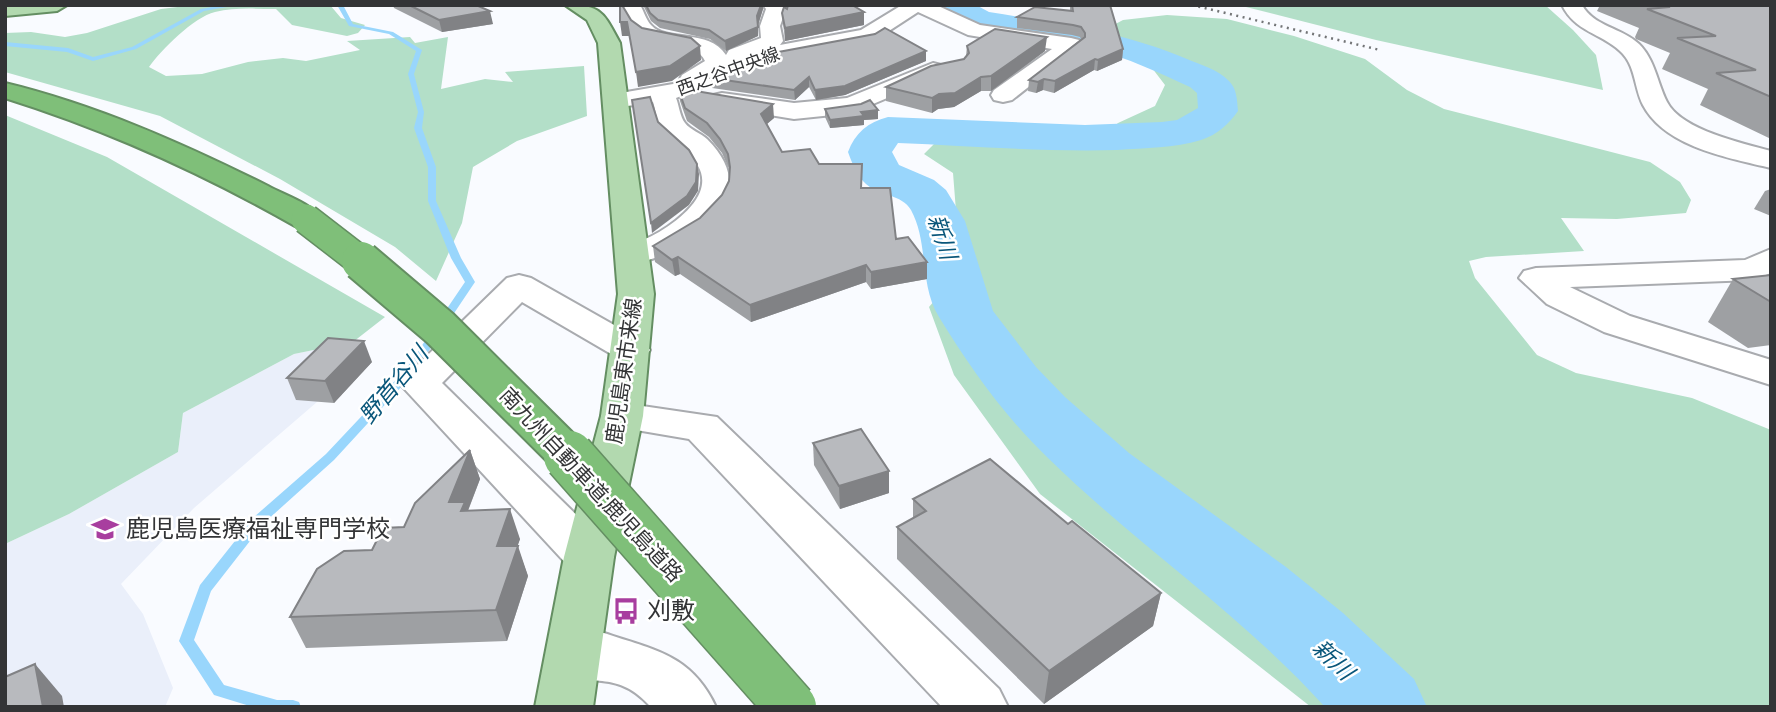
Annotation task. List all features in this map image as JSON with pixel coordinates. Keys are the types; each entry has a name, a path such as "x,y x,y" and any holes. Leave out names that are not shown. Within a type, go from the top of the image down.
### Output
{"highway":[{"name":"南九州自動車道;鹿児島道路","path":"5,90 128,130 228,175 306,219 358,256 427,315 542,426 791,707"}],"main road":[{"path":"5,10 57,5"},
{"name":"鹿児島東市来線","path":"569,682 589,557 622,416 636,295 609,43 595,16 575,5"}],"street":[{"path":"630,5 643,30 701,45 712,51 717,57 717,64"},
{"path":"632,254 657,246 684,229 705,209 716,190 715,169 697,145 673,127 678,89 689,78 772,41 770,26 776,9 774,5"},
{"name":"西之谷中央線","path":"615,101 678,89 767,54 867,35 917,5"},
{"path":"917,5 975,30 1071,45 1003,95"},
{"path":"1572,5 1583,20 1623,42 1633,51 1642,64 1658,110 1676,126 1771,160"},
{"path":"678,89 697,96 794,111 852,105 923,72 955,65"},
{"path":"1771,260 1752,270 1536,278 1555,295 1607,320 1771,373"},
{"path":"589,557 419,383 519,285 631,350"},
{"path":"622,416 702,427 979,707"},
{"path":"569,682 604,656 657,675 687,707"}],"shaded area":[{"name":"鹿児島医療福祉専門学校","path":"353,342 353,371 194,508 121,584 143,614 173,688 165,707 5,707 5,544 69,514 178,452 183,413 294,354"}],"green space":[{"path":"194,5 330,5 341,18 365,25 358,33 347,36 292,25 276,9 223,10 207,15 188,27 149,67 166,76 202,74 248,62 283,58 306,61 360,50 347,41 410,37 415,43 448,37 441,89 485,79 513,82 505,72 584,66 587,116 517,141 473,167 462,223 436,281 395,247 280,179 160,116 5,72 5,33 31,32 65,37 87,33 161,9"},
{"path":"1238,5 1545,5 1596,55 1603,90 1376,40"},
{"path":"1167,15 1227,19 1294,36 1365,59 1407,90 1444,109 1650,162 1680,182 1691,200 1686,213 1617,219 1561,218 1584,251 1486,257 1469,261 1475,278 1537,355 1576,373 1692,398 1771,430 1771,707 1311,707 1040,494 954,375 929,307 971,258 956,211 953,173 924,154 936,142 961,133 1092,147 1118,123 1155,106 1165,85 1152,68 1104,49 1108,28 1123,20"},
{"path":"5,115 107,157 385,317 353,342 294,354 183,413 178,452 69,514 5,544"}],"building":[{"path":"409,5 476,5 490,11 439,20"},
{"path":"620,5 631,20 642,28 691,38 700,46 670,66 636,72 627,22 620,22"},
{"path":"646,5 761,5 757,16 758,27 725,41 709,30 658,20"},
{"path":"788,5 852,5 864,12 785,28 782,13"},
{"path":"1072,5 1110,5 1123,49 1095,59 1055,81 1029,80 1085,37 1085,33 1081,27 1073,25 1017,17 1035,7 1073,11"},
{"path":"1665,5 1771,5 1771,97 1716,73 1756,70 1677,38 1716,36 1647,9 1670,7"},
{"path":"885,28 926,51 845,86 815,90 809,77 794,90 711,78 773,53 875,34"},
{"path":"995,29 1047,37 991,76 981,77 955,93 939,94 932,98 886,87 931,66 964,59 969,53 967,46"},
{"path":"678,88 773,104 761,114 782,152 810,149 819,164 862,164 861,188 890,188 896,239 908,237 927,262 871,272 866,265 750,305 678,257 672,260 653,246 700,218 722,195 729,181 730,167 728,154 720,139 707,123 685,108"},
{"path":"650,97 658,122 689,150 697,164 696,182 687,196 651,223 632,100"},
{"path":"870,100 878,110 861,112 864,116 830,120 825,109 861,104"},
{"path":"1771,275 1771,302 1733,279"},
{"path":"328,338 364,341 325,381 287,378"},
{"path":"861,429 889,471 839,486 813,443"},
{"path":"470,450 449,502 465,502 461,511 510,509 497,546 518,546 496,610 290,617 317,569 344,551 372,550 383,528 404,527 415,503"},
{"path":"990,459 1068,524 1072,521 1161,593 1049,671 897,527 926,511 913,499"},
{"path":"35,664 43,707 5,707 5,677"}],"waterway":[{"name":"野首谷川","path":"5,44 68,50 93,59 134,48 203,10 235,5"},
{"name":"野首谷川","path":"293,707 277,707 219,690 186,641 205,589 259,520 330,457 410,371 470,282 456,258 432,201 432,167 418,128 421,112 411,74 419,50 391,33 351,25 340,5"},
{"name":"新川","path":"955,5 954,7 981,20 1102,41 1147,55 1203,79 1216,90 1218,111 1208,120 1189,130 1162,135 1085,138 888,130 873,143 870,152 883,175 917,190 935,209 964,311 1014,380 1042,412 1104,470 1276,605 1331,654 1382,707"}],"railway":[{"path":"1192,5 1380,50"}],"place":[{"name":"鹿児島医療福祉専門学校","path":"105,529"},
{"name":"刈敷","path":"626,611"}]}
